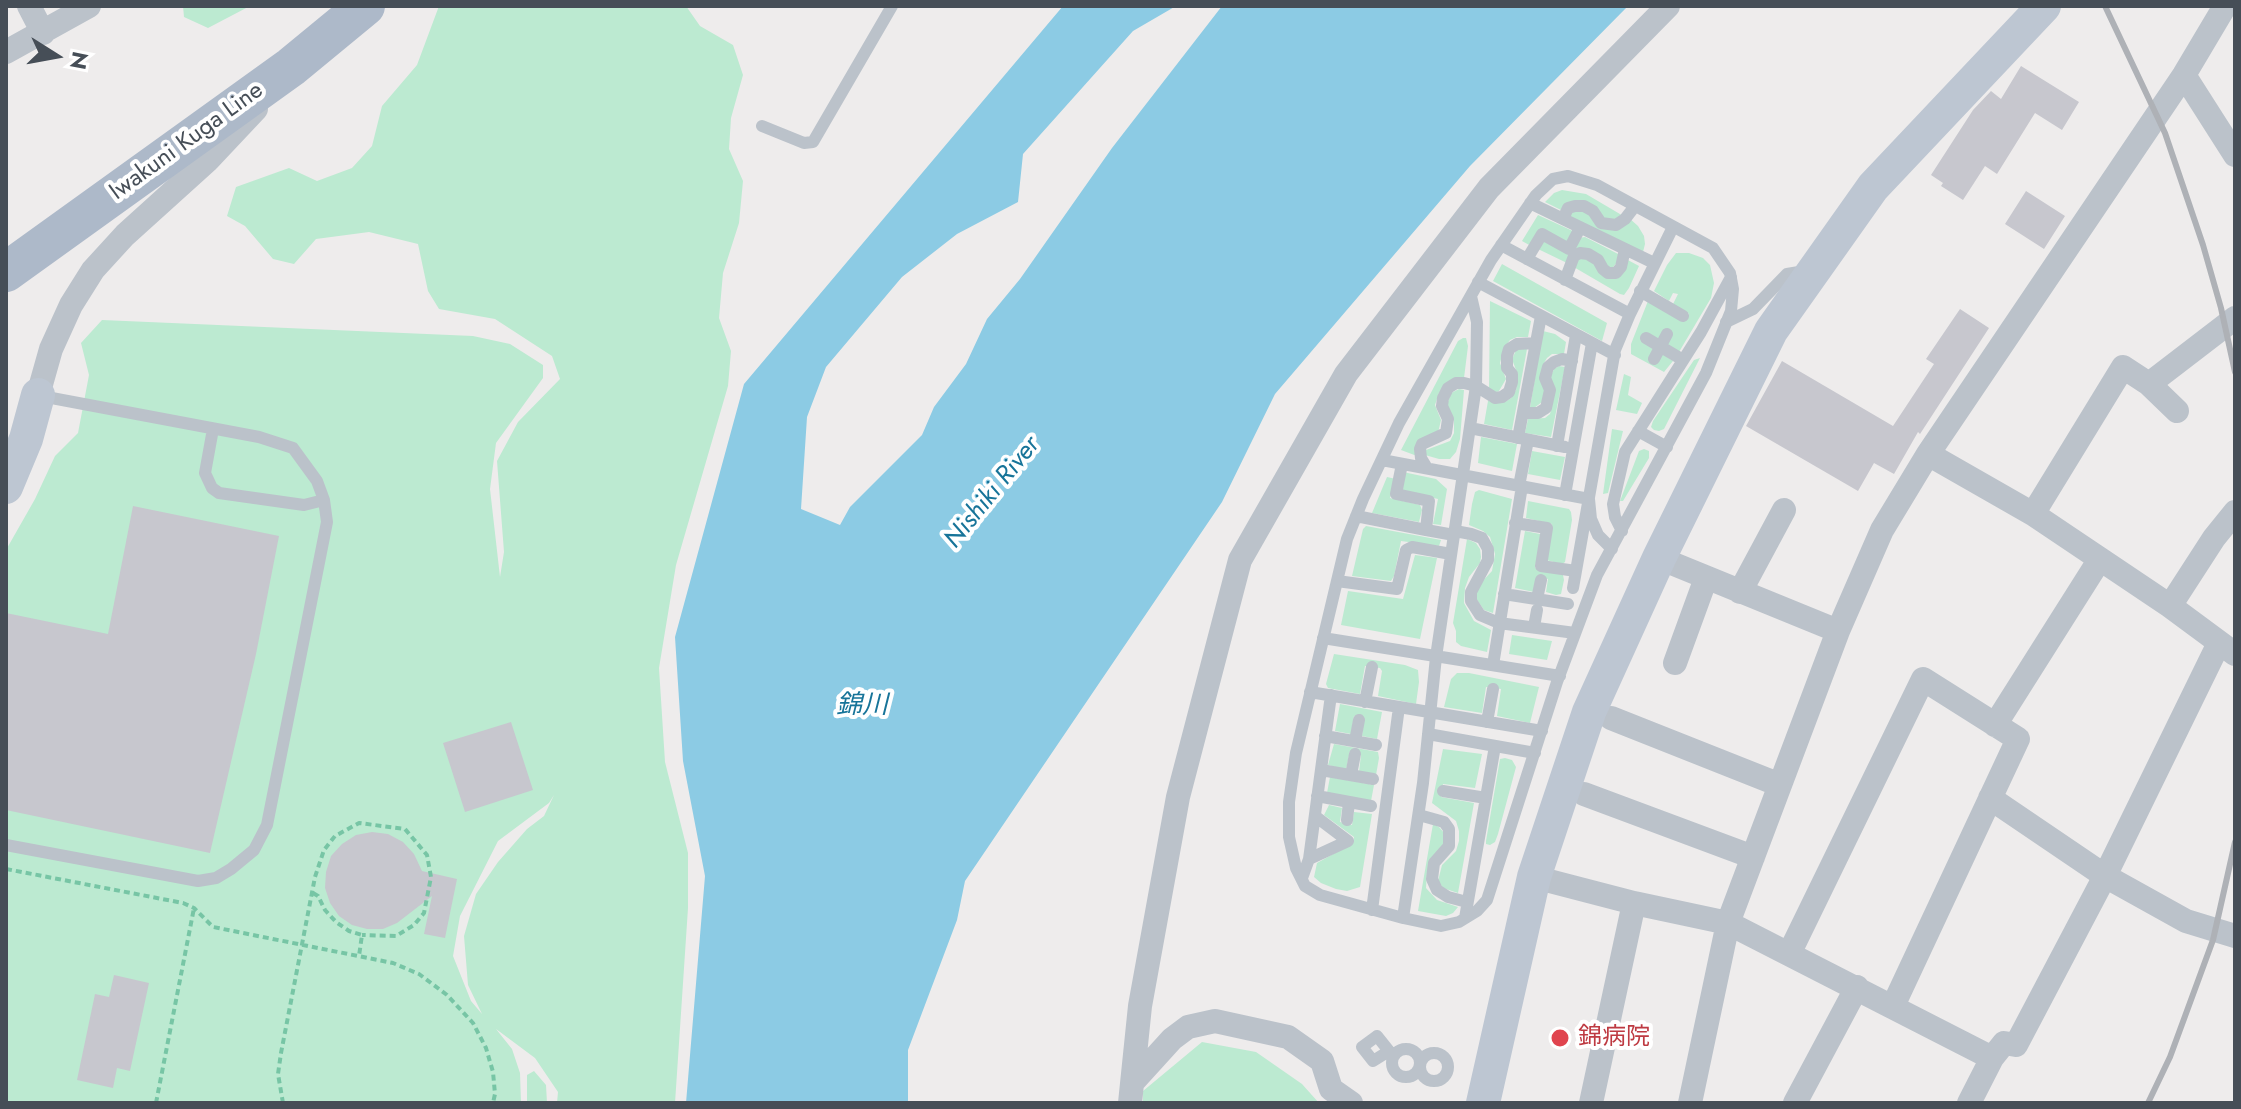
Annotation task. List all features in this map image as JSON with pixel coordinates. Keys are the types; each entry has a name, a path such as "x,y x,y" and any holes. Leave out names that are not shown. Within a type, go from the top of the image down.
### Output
{"main road":[{"name":"Iwakuni Kuga Line","path":"6,272 291,67 365,6"}],"street":[{"path":"29,6 43,33"},
{"path":"6,52 89,6"},
{"path":"1131,1093 1140,1006 1178,797 1240,560 1346,374 1489,188 1668,6"},
{"path":"1483,1103 1534,877 1589,712 1659,558 1771,331 1873,187 2044,6"},
{"path":"1690,1103 1728,923 1838,631 1882,530 1928,454 2184,75 2225,6"},
{"path":"6,487 26,439 56,338 71,305 93,270 125,235 208,160 291,67"},
{"path":"2184,75 2226,117 2235,155"},
{"path":"2149,384 2235,318"},
{"path":"2033,514 2123,367 2149,384 2177,411"},
{"path":"1928,454 2033,514 2227,648 2016,1045 2004,1043 1992,1058 1969,1103"},
{"path":"1740,592 1784,510"},
{"path":"2170,606 2214,538 2235,512"},
{"path":"1659,558 1838,631"},
{"path":"1995,725 2100,559"},
{"path":"1675,663 1706,578"},
{"path":"1789,954 1923,679 2018,739 1893,1006"},
{"path":"1611,718 1780,785"},
{"path":"1584,794 1753,857"},
{"path":"1990,798 2105,876 2186,921 2235,936"},
{"path":"1534,877 1728,923 1992,1058"},
{"path":"1591,1103 1634,903"},
{"path":"1795,1103 1857,987"},
{"path":"1131,1093 1172,1039 1188,1027 1215,1021 1288,1037 1322,1061 1331,1089 1351,1103"}],"lane":[{"path":"762,126 804,143 813,142 892,6"},
{"path":"1568,176 1597,185 1635,206 1713,248 1731,277 1731,311 1706,373 1597,575 1560,676 1487,900 1477,911 1459,922 1441,926 1320,895 1305,886 1296,868 1289,837 1289,802 1310,692 1347,539 1356,516 1399,423 1478,282 1536,195 1553,179 1568,176"},
{"path":"1530,203 1654,263"},
{"path":"1563,219 1568,208 1584,206 1593,211 1601,223 1616,225 1635,206"},
{"path":"1573,588 1615,355 1640,291 1673,227"},
{"path":"1527,259 1542,234 1569,249 1580,228"},
{"path":"1501,245 1630,314"},
{"path":"1565,280 1574,256 1580,253 1598,260 1608,273 1616,273 1621,267 1625,249"},
{"path":"1726,322 1753,309 1787,274 1803,270 1813,272"},
{"path":"1622,531 1613,504 1625,452 1701,332 1731,277"},
{"path":"1478,282 1615,355"},
{"path":"1640,291 1672,301 1683,316"},
{"path":"1403,918 1419,815 1436,657 1476,386 1477,322 1471,296"},
{"path":"1493,665 1520,486 1523,413 1541,316"},
{"path":"1654,359 1667,334"},
{"path":"1557,446 1576,335"},
{"path":"1646,338 1683,360"},
{"path":"1427,468 1420,449 1422,444 1446,433 1448,419 1442,406 1448,388 1464,383 1476,386 1495,398 1502,397 1509,392 1512,382 1512,374 1507,368 1509,349 1517,344 1536,343"},
{"path":"1565,495 1592,343"},
{"path":"1523,413 1538,413 1546,408 1550,390 1545,378 1548,367 1562,359 1572,361"},
{"path":"6,845 198,881 224,874 254,850 267,825 327,522 317,481 293,448 259,437 38,395"},
{"path":"1470,428 1574,449"},
{"path":"213,429 205,473 212,488 219,493 304,505 324,500"},
{"path":"1638,431 1667,447"},
{"path":"1382,460 1589,499"},
{"path":"1402,464 1396,494 1429,501 1426,530"},
{"path":"1589,499 1591,519 1598,535 1612,549"},
{"path":"1356,516 1482,538 1488,549 1488,560 1474,581 1471,592 1471,601 1480,615 1499,623 1575,633"},
{"path":"1515,523 1547,528 1541,566 1576,571"},
{"path":"1337,581 1397,589 1406,550 1412,547 1451,554"},
{"path":"1534,627 1541,580"},
{"path":"1504,594 1537,604 1568,604"},
{"path":"1323,638 1560,676"},
{"path":"1365,702 1372,667"},
{"path":"1487,722 1493,689"},
{"path":"1310,692 1542,731"},
{"path":"1302,878 1309,859 1331,695"},
{"path":"1372,910 1399,707"},
{"path":"1351,775 1359,720"},
{"path":"1428,734 1535,753"},
{"path":"1325,736 1355,748 1376,745"},
{"path":"1465,918 1495,746"},
{"path":"1321,770 1373,779"},
{"path":"1443,791 1486,798"},
{"path":"1317,796 1371,806"},
{"path":"1347,820 1349,802"},
{"path":"1419,815 1444,822 1449,829 1449,846 1434,863 1432,879 1437,890 1448,897 1467,902"},
{"path":"1309,859 1348,841 1315,816"},
{"path":"1420,1065 1416,1074 1407,1078 1394,1071 1393,1058 1409,1044 1420,1061 1420,1065 1422,1075 1430,1081 1444,1077 1448,1069 1447,1060 1437,1047 1427,1054 1420,1065"}],"path":[{"path":"283,1103 279,1063 315,877 324,850 335,836 359,823 405,829 427,855 431,877 424,913 414,925 396,936 362,935 349,931 336,922 313,893"},
{"path":"6,869 183,903 194,908 213,927 393,963 419,974 447,995 473,1023 486,1048 493,1072 493,1103"},
{"path":"156,1103 194,908"},
{"path":"359,956 362,935"}],"green space":[{"path":"183,6 250,6 208,28 184,17"},
{"path":"439,6 686,6 700,26 733,45 743,75 731,118 729,149 743,181 739,223 723,273 719,318 731,351 728,386 676,565 659,668 665,762 688,853 688,908 675,1103 557,1103 558,1092 535,1058 496,1029 512,1049 520,1073 521,1103 6,1103 6,550 55,456 78,433 89,375 81,343 102,320 473,336 510,344 543,365 543,378 496,443 490,489 500,577 504,552 497,461 518,422 560,379 552,356 495,319 439,309 428,291 418,244 369,232 316,239 294,264 273,259 245,226 227,216 236,187 289,168 317,181 352,168 372,146 382,106 417,65","holes":["554,795 544,816 527,829 498,862 476,894 464,936 468,985 482,1014 471,1001 453,956 460,916 498,841 549,803"]},
{"path":"1562,190 1586,194 1625,217 1607,223 1594,208 1563,211 1545,202"},
{"path":"1582,208 1599,224 1629,218 1644,236 1643,252 1567,216 1569,212"},
{"path":"1538,215 1575,232 1567,245 1541,230 1531,246 1522,241"},
{"path":"1585,237 1622,256 1610,271 1589,252 1567,263 1538,249 1543,241 1568,253 1578,238"},
{"path":"1676,253 1703,258 1710,265 1714,283 1711,298 1679,352 1661,353 1673,361 1664,372 1631,354 1631,344 1648,301 1684,321 1689,314 1673,304 1678,294 1673,293 1669,301 1654,291"},
{"path":"1585,257 1608,275 1626,259 1639,266 1624,295 1572,266 1576,259"},
{"path":"1502,264 1607,323 1602,341 1493,281"},
{"path":"1490,301 1531,321 1528,337 1510,340 1504,348 1500,363 1506,379 1499,391 1494,393 1489,392"},
{"path":"1543,331 1555,334 1566,342 1564,354 1552,354 1544,363 1542,402 1534,408 1530,407"},
{"path":"1466,338 1468,346 1464,378 1439,393 1435,405 1441,420 1438,433 1417,456 1401,450 1458,341"},
{"path":"1520,349 1527,349 1512,430 1484,424 1488,401 1505,402 1516,390 1518,375 1513,357"},
{"path":"1700,358 1664,429 1654,430 1651,427 1653,421 1694,360"},
{"path":"1559,366 1565,367 1551,437 1525,433 1528,419 1545,418 1550,414 1555,391 1551,375"},
{"path":"1624,374 1631,377 1628,395 1642,403 1637,414 1616,410"},
{"path":"1464,390 1456,452 1450,459 1425,455 1426,450 1450,441 1454,421 1447,405 1451,393"},
{"path":"1612,429 1623,431 1608,493 1603,494"},
{"path":"1481,437 1517,444 1512,471 1478,463"},
{"path":"1532,451 1565,457 1560,480 1528,474"},
{"path":"1639,451 1649,451 1649,458 1623,501 1620,501"},
{"path":"1403,472 1436,479 1447,489 1441,525 1433,524 1438,499 1399,490"},
{"path":"1387,477 1396,479 1390,498 1420,505 1419,522 1372,513"},
{"path":"1479,490 1512,499 1493,613 1484,610 1475,597 1477,587 1492,571 1495,554 1490,537 1469,525 1475,492"},
{"path":"1528,501 1569,509 1571,512 1565,562 1562,564 1546,560 1552,524 1526,518"},
{"path":"1366,526 1441,540 1439,546 1401,541 1391,581 1352,576"},
{"path":"1525,531 1540,534 1535,568 1563,575 1561,594 1546,592 1548,579 1537,577 1534,592 1515,588"},
{"path":"1467,539 1476,543 1481,557 1469,577 1464,603 1474,621 1491,630 1487,652 1456,642 1453,623"},
{"path":"1415,555 1437,558 1420,639 1341,625 1348,591 1403,599"},
{"path":"1512,635 1552,641 1547,660 1509,654"},
{"path":"1334,654 1405,665 1418,670 1416,704 1378,696 1380,668 1365,666 1360,694 1328,688 1326,684"},
{"path":"1457,673 1539,687 1530,723 1497,716 1501,689 1486,687 1482,713 1444,707 1451,679"},
{"path":"1340,704 1382,712 1377,739 1362,736 1364,718 1354,716 1351,734 1335,731"},
{"path":"1334,744 1378,752 1376,775 1359,772 1361,755 1350,751 1346,770 1328,765"},
{"path":"1443,749 1482,754 1475,788 1443,784 1441,797 1474,803 1458,893 1443,888 1438,881 1442,865 1456,851 1459,841 1456,821 1432,803"},
{"path":"1500,759 1512,760 1516,767 1498,834 1490,845 1486,841"},
{"path":"1330,777 1374,785 1371,801 1327,793"},
{"path":"1329,805 1342,808 1340,822 1352,825 1354,812 1372,814 1360,887 1347,891 1321,883 1314,877 1317,863 1353,843 1354,837 1324,815"},
{"path":"1433,824 1446,835 1427,872 1426,888 1437,900 1458,907 1446,916 1418,911"},
{"path":"1202,1042 1256,1052 1302,1084 1319,1103 1143,1103 1143,1091"},
{"path":"534,1071 546,1085 547,1103 527,1103 527,1075"}],"water":[{"name":"錦川","path":"1063,6 1176,6 1133,31 1023,154 1018,202 957,234 902,277 826,367 807,417 801,509 840,525 850,507 922,435 934,407 966,364 987,319 1020,279 1112,148 1222,6 1628,6 1470,166 1275,394 1222,502 965,881 957,920 908,1050 908,1103 686,1103 705,876 683,761 675,637 744,384"}],"building":[{"path":"2021,66 2079,102 2062,130 2035,113 1997,174 1985,166 1963,200 1941,186 1943,183 1931,175 1973,110 1991,91 2001,99"},
{"path":"2026,191 2065,216 2044,249 2005,224"},
{"path":"1960,309 1989,328 1920,434 1918,432 1894,474 1874,463 1858,491 1746,426 1782,361 1893,426 1934,364 1926,359"},
{"path":"133,506 279,536 256,654 210,853 6,810 6,613 108,634"},
{"path":"511,722 533,790 465,812 443,743"},
{"path":"372,832 388,834 403,842 414,854 422,871 457,879 445,938 424,934 432,896 397,923 383,929 352,925 339,916 330,903 325,888 331,856 356,835"},
{"path":"114,975 149,983 130,1071 117,1068 113,1088 77,1080 95,994 109,997"}],"railway":[{"path":"2105,6 2165,133 2203,245 2235,372"},
{"path":"2148,1103 2170,1057 2213,940 2235,842"}],"place":[{"name":"錦病院","path":"1560,1038"}],"water label":[{"name":"Nishiki River","path":"993,493"}]}
